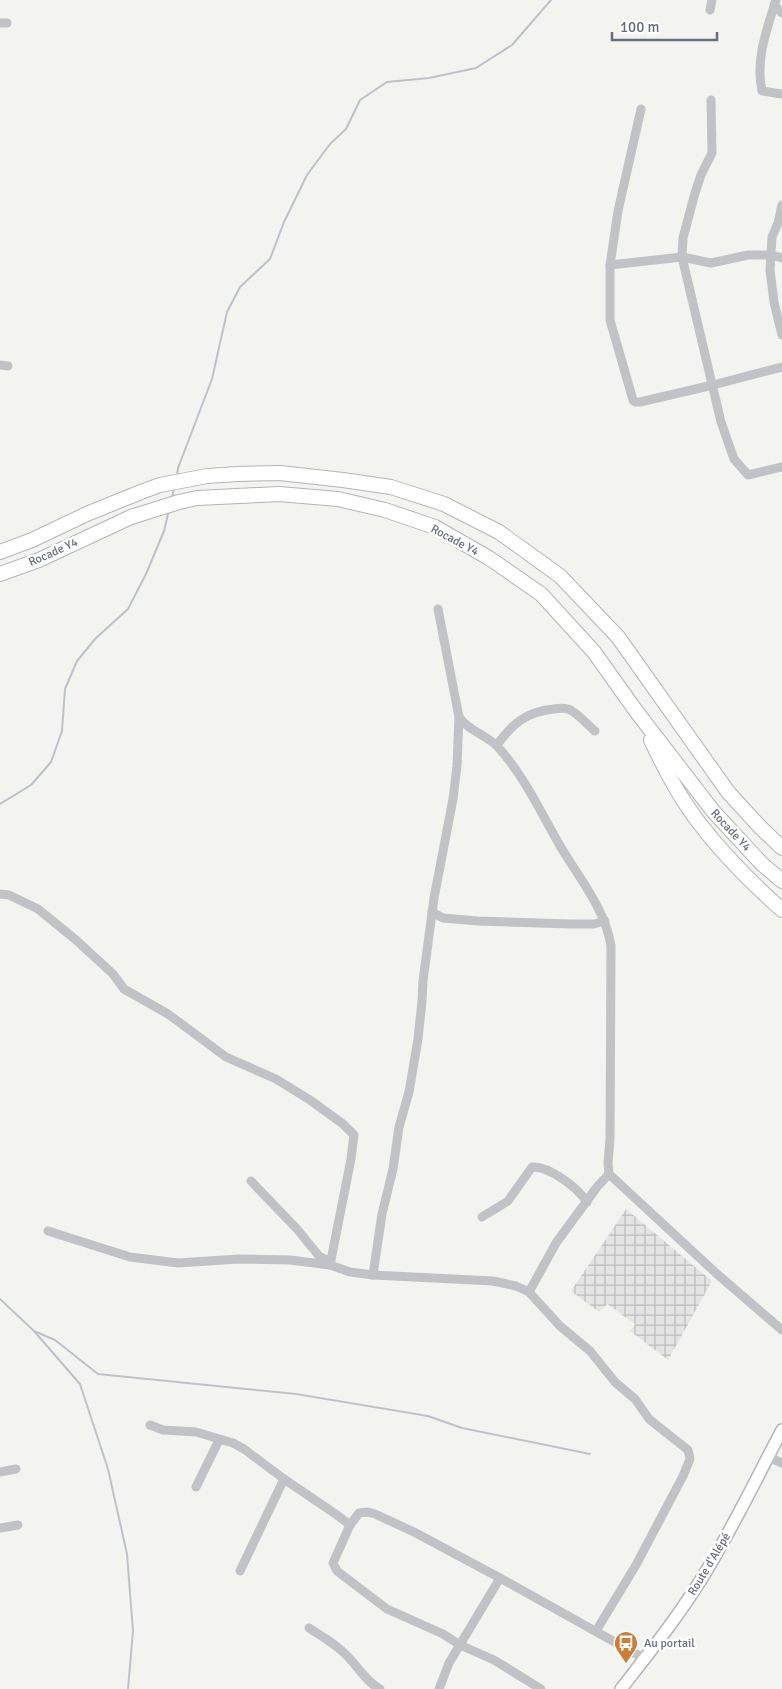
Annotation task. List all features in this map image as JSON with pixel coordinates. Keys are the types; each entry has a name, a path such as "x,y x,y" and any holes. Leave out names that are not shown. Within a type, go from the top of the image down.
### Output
{"highway":[{"name":"Rocade Y4","path":"0,552 32,540 89,513 160,485 207,476 280,473 343,480 391,487 444,504 499,532 560,576 618,636 728,792 782,848"},
{"name":"Rocade Y4","path":"0,574 39,560 131,517 197,498 278,494 338,499 386,510 435,527 489,558 542,594 594,652 636,711 713,811 762,864 782,881"},
{"path":"636,711 681,796 711,838 762,892 782,910"},
{"path":"761,828 782,842"}],"main road":[{"name":"Route d'Alépé","path":"621,1689 702,1578 782,1430"}],"street":[{"path":"710,10 712,0"},
{"path":"775,3 782,13"},
{"path":"775,3 760,58 761,87 764,92 782,94"},
{"path":"711,100 712,153 701,175 695,193 683,238 682,257 721,422 734,459 744,473 751,475 782,467"},
{"path":"641,109 618,211 610,265 610,320 633,400 638,402 713,386 782,366"},
{"path":"782,205 781,215 772,236 770,270 774,302 782,335"},
{"path":"610,265 682,257 711,263 748,255 771,255 782,258"},
{"path":"373,1275 384,1204 393,1169 399,1127 409,1092 418,1039 422,981 432,912 453,799 459,717 438,609"},
{"path":"497,745 513,726 530,713 541,710 566,708 572,711 595,732"},
{"path":"459,717 466,725 497,745 527,785 559,844 605,921 611,946 609,1174 702,1261 782,1330"},
{"path":"0,894 9,895 38,910 84,947 112,974 124,989 168,1014 226,1057 276,1079 310,1100 343,1124 354,1135 331,1264"},
{"path":"432,912 443,918 478,920 570,924 594,924 605,921"},
{"path":"482,1217 508,1201 532,1167 540,1166 565,1181 576,1189 587,1202"},
{"path":"529,1292 556,1243 609,1174"},
{"path":"251,1181 297,1229 319,1256 331,1264 350,1272 373,1275 493,1281 516,1286 529,1292 560,1326 590,1351 615,1382 635,1399 649,1419 688,1450 690,1454 683,1476 636,1565 596,1631"},
{"path":"48,1231 130,1257 178,1263 238,1259 290,1260 331,1264"},
{"path":"150,1426 163,1430 196,1432 233,1443 350,1525"},
{"path":"196,1487 219,1440"},
{"path":"768,1456 782,1463"},
{"path":"0,1472 16,1469"},
{"path":"240,1571 284,1479"},
{"path":"541,1689 494,1660 460,1645 443,1634 387,1609 337,1571 333,1563 350,1525 359,1513 368,1512 375,1514 500,1578 644,1659"},
{"path":"0,1528 18,1524"},
{"path":"439,1689 449,1663 500,1578"},
{"path":"309,1628 338,1647 372,1684 380,1689"}],"shaded area":[{"path":"626,1209 712,1281 668,1360 630,1331 635,1324 607,1304 599,1312 571,1291"}],"waterway":[{"path":"177,476 178,468 212,379 227,312 240,287 270,259 284,222 307,175 330,144 346,129 360,100 387,82 429,78 476,68 512,45 551,0"},
{"path":"172,498 174,488"},
{"path":"0,804 31,785 51,762 62,731 65,689 77,661 95,639 128,609 146,574 164,531 169,510"},
{"path":"0,1299 34,1331 80,1384 108,1469 127,1554 133,1631 128,1689"},
{"path":"34,1331 55,1340 98,1374 296,1394 428,1416 462,1428 590,1454"}],"place":[{"name":"Au portail","path":"626,1664"}]}
